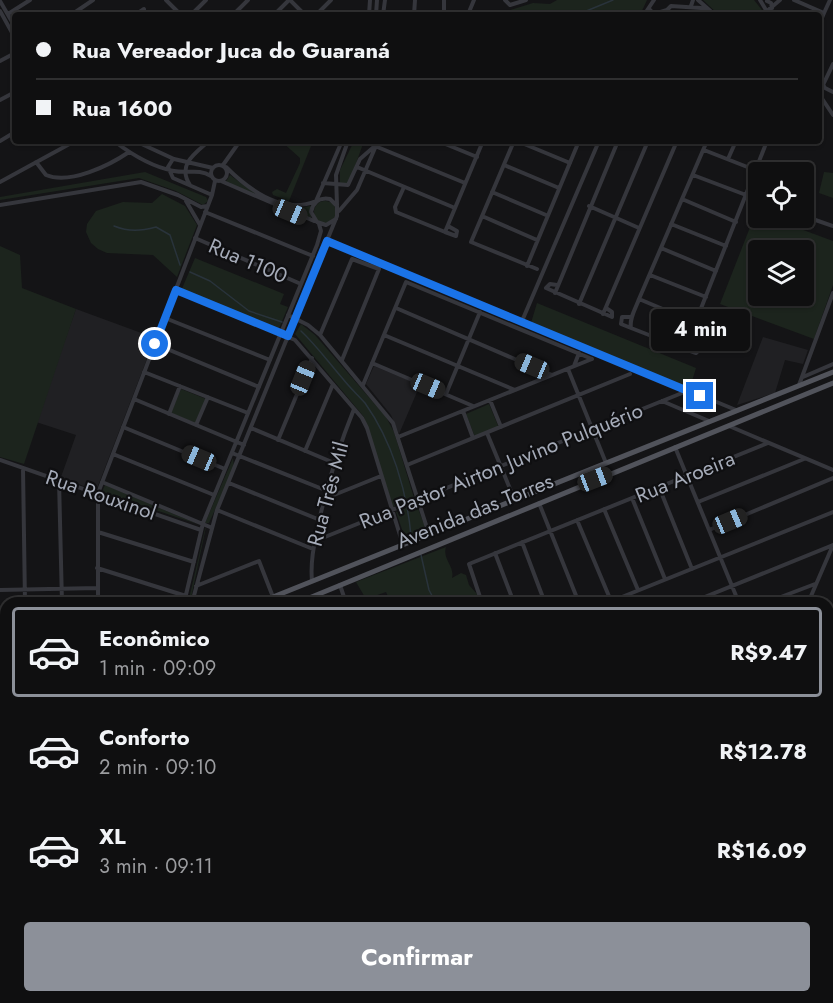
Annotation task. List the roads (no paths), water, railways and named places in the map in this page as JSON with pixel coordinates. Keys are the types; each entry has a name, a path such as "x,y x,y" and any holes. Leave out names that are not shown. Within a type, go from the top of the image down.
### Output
{"main road":[{"name":"Avenida das Torres","path":"273,597 833,372"},
{"path":"809,381 811,393"},
{"name":"Avenida das Torres","path":"310,597 833,383"},
{"path":"799,397 800,385"},
{"path":"497,508 496,515 501,518"},
{"path":"479,527 483,520 480,514"}],"street":[{"path":"8,14 30,0"},
{"path":"75,12 93,0"},
{"path":"166,0 178,12"},
{"path":"194,12 206,0"},
{"path":"235,12 248,0"},
{"path":"277,12 289,0 302,12"},
{"path":"318,12 331,0"},
{"path":"505,0 510,5 526,0"},
{"path":"646,12 654,0"},
{"path":"668,12 673,0"},
{"path":"691,6 693,0"},
{"path":"698,0 711,12"},
{"path":"769,12 780,0"},
{"path":"794,0 822,12"},
{"path":"822,18 830,0"},
{"path":"764,1 772,4 772,8"},
{"path":"0,2 3,10 2,20 12,34"},
{"path":"671,6 682,3 706,12"},
{"path":"140,12 144,9"},
{"path":"648,9 651,12"},
{"path":"3,10 12,21"},
{"path":"833,64 823,85 833,92"},
{"path":"822,98 833,115"},
{"path":"0,182 69,144"},
{"path":"118,144 129,152 168,170 185,172 196,170 318,223 326,225 336,219"},
{"path":"190,185 185,172 187,162 206,144"},
{"path":"144,145 174,159 213,168 224,166 238,144"},
{"path":"98,568 186,596 203,523 313,256 321,232 312,212 341,144"},
{"path":"193,597 210,527 336,219 338,165 347,144"},
{"path":"323,183 348,185 363,154 377,144"},
{"path":"377,144 465,183"},
{"path":"338,212 356,193 377,144"},
{"path":"445,144 477,157"},
{"path":"445,232 482,144"},
{"path":"514,144 471,242 537,269"},
{"path":"522,144 570,163"},
{"path":"527,266 546,215 578,144"},
{"path":"522,321 598,144"},
{"path":"555,293 617,144"},
{"path":"579,304 647,144"},
{"path":"603,314 676,144"},
{"path":"631,328 632,317 639,299 706,144"},
{"path":"728,159 735,144"},
{"path":"758,162 765,144"},
{"path":"704,150 748,167"},
{"path":"36,162 46,176 62,177 102,169 129,152"},
{"path":"174,159 168,163 168,170 173,178 212,195"},
{"path":"504,165 559,188"},
{"path":"98,597 98,494 214,189 219,181 228,176 224,166"},
{"path":"224,166 253,190 275,201 292,206 327,198 337,206"},
{"path":"357,167 455,208"},
{"path":"211,176 213,168"},
{"path":"693,175 746,195"},
{"path":"1,206 141,182 201,207 208,205"},
{"path":"404,187 395,207 396,212 456,236 457,231 448,226"},
{"path":"685,349 748,189"},
{"path":"492,192 546,215"},
{"path":"181,197 196,215 200,225"},
{"path":"682,199 736,222"},
{"path":"589,207 639,228"},
{"path":"196,215 205,214 313,256"},
{"path":"482,216 537,240"},
{"path":"814,219 833,226"},
{"path":"671,224 726,246"},
{"name":"Rua 1100","path":"195,238 301,284"},
{"path":"327,241 735,410"},
{"path":"661,248 716,271"},
{"path":"320,335 352,259 379,269 342,360"},
{"path":"310,262 317,266"},
{"path":"650,275 706,297"},
{"path":"363,385 406,282 592,359 398,437"},
{"path":"557,285 550,284 546,288 609,318 613,314 606,308"},
{"path":"176,290 296,340 354,409 367,428 403,545"},
{"path":"800,385 833,293"},
{"path":"639,299 696,322"},
{"path":"396,308 553,375"},
{"path":"446,394 480,312"},
{"name":"Avenida das Torres","path":"288,315 295,317 320,335 391,419 429,534"},
{"path":"632,317 620,320 621,324 696,353 699,351 698,347 688,342"},
{"path":"165,318 270,360"},
{"path":"384,335 515,390"},
{"path":"155,344 259,387"},
{"path":"574,366 579,353"},
{"path":"278,440 312,358"},
{"path":"372,363 475,406"},
{"path":"802,377 833,364"},
{"path":"568,369 606,463"},
{"path":"144,372 248,413"},
{"path":"407,465 630,375"},
{"path":"305,451 333,384"},
{"path":"169,414 180,386"},
{"name":"Rua Pastor Airton Juvino Pulquério","path":"315,541 687,391"},
{"path":"196,425 208,397"},
{"path":"134,399 244,445"},
{"path":"490,400 501,427"},
{"path":"661,401 709,421"},
{"name":"Rua Três Mil","path":"312,581 313,549 325,490 333,462 354,409"},
{"path":"463,411 473,438"},
{"path":"728,426 833,470"},
{"path":"123,427 225,469"},
{"path":"251,428 333,462"},
{"path":"487,433 515,501"},
{"name":"Rua Aroeira","path":"480,597 469,564 768,443"},
{"path":"675,447 737,597"},
{"path":"232,453 325,490"},
{"path":"113,454 214,495"},
{"path":"698,502 804,459"},
{"name":"Rua Rouxinol","path":"0,460 201,530"},
{"path":"23,468 25,597"},
{"path":"323,500 381,476"},
{"path":"709,530 833,478"},
{"path":"59,480 62,597"},
{"path":"102,482 210,527"},
{"path":"229,483 320,520"},
{"path":"659,487 692,569"},
{"path":"632,498 665,579"},
{"path":"539,502 577,597"},
{"path":"604,509 638,590"},
{"path":"217,510 313,549"},
{"path":"621,597 833,512"},
{"path":"577,520 607,597"},
{"path":"98,532 194,562"},
{"path":"522,542 543,597"},
{"path":"811,597 833,544"},
{"path":"705,597 833,544"},
{"path":"495,553 512,597"},
{"path":"196,586 259,561 273,597"},
{"path":"339,584 344,597"},
{"path":"781,597 816,584"},
{"path":"0,590 98,588"}],"waterway":[{"path":"584,12 613,0"},
{"path":"114,226 135,230 156,227 170,235 180,265"},
{"path":"190,272 210,281 249,311 282,322"},
{"path":"301,331 365,403 375,418 397,467 406,502 411,536"},
{"path":"421,555 433,597"}]}
